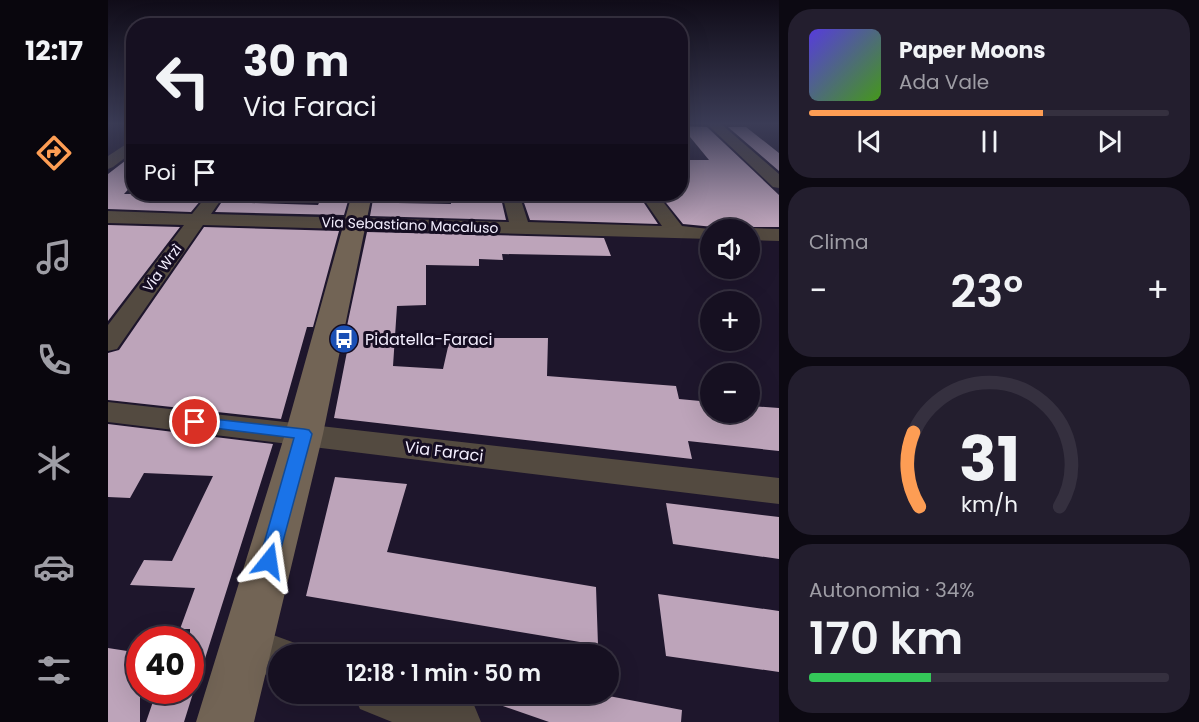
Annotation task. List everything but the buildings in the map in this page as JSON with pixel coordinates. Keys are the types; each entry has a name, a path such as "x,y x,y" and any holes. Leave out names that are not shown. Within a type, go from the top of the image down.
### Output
{"street":[{"path":"750,157 779,183"},
{"name":"Via Wrzì","path":"108,343 211,201"},
{"path":"225,722 262,652 304,434 360,201"},
{"path":"513,201 520,228"},
{"path":"654,201 676,232"},
{"name":"Via Sebastiano Macaluso","path":"108,217 700,233"},
{"path":"760,234 779,235"},
{"name":"Via Faraci","path":"108,412 779,491"},
{"path":"406,704 456,722"}],"place":[{"name":"Pidatella-Faraci","path":"344,339"}],"route":[{"path":"195,422 304,434 269,561"}]}
